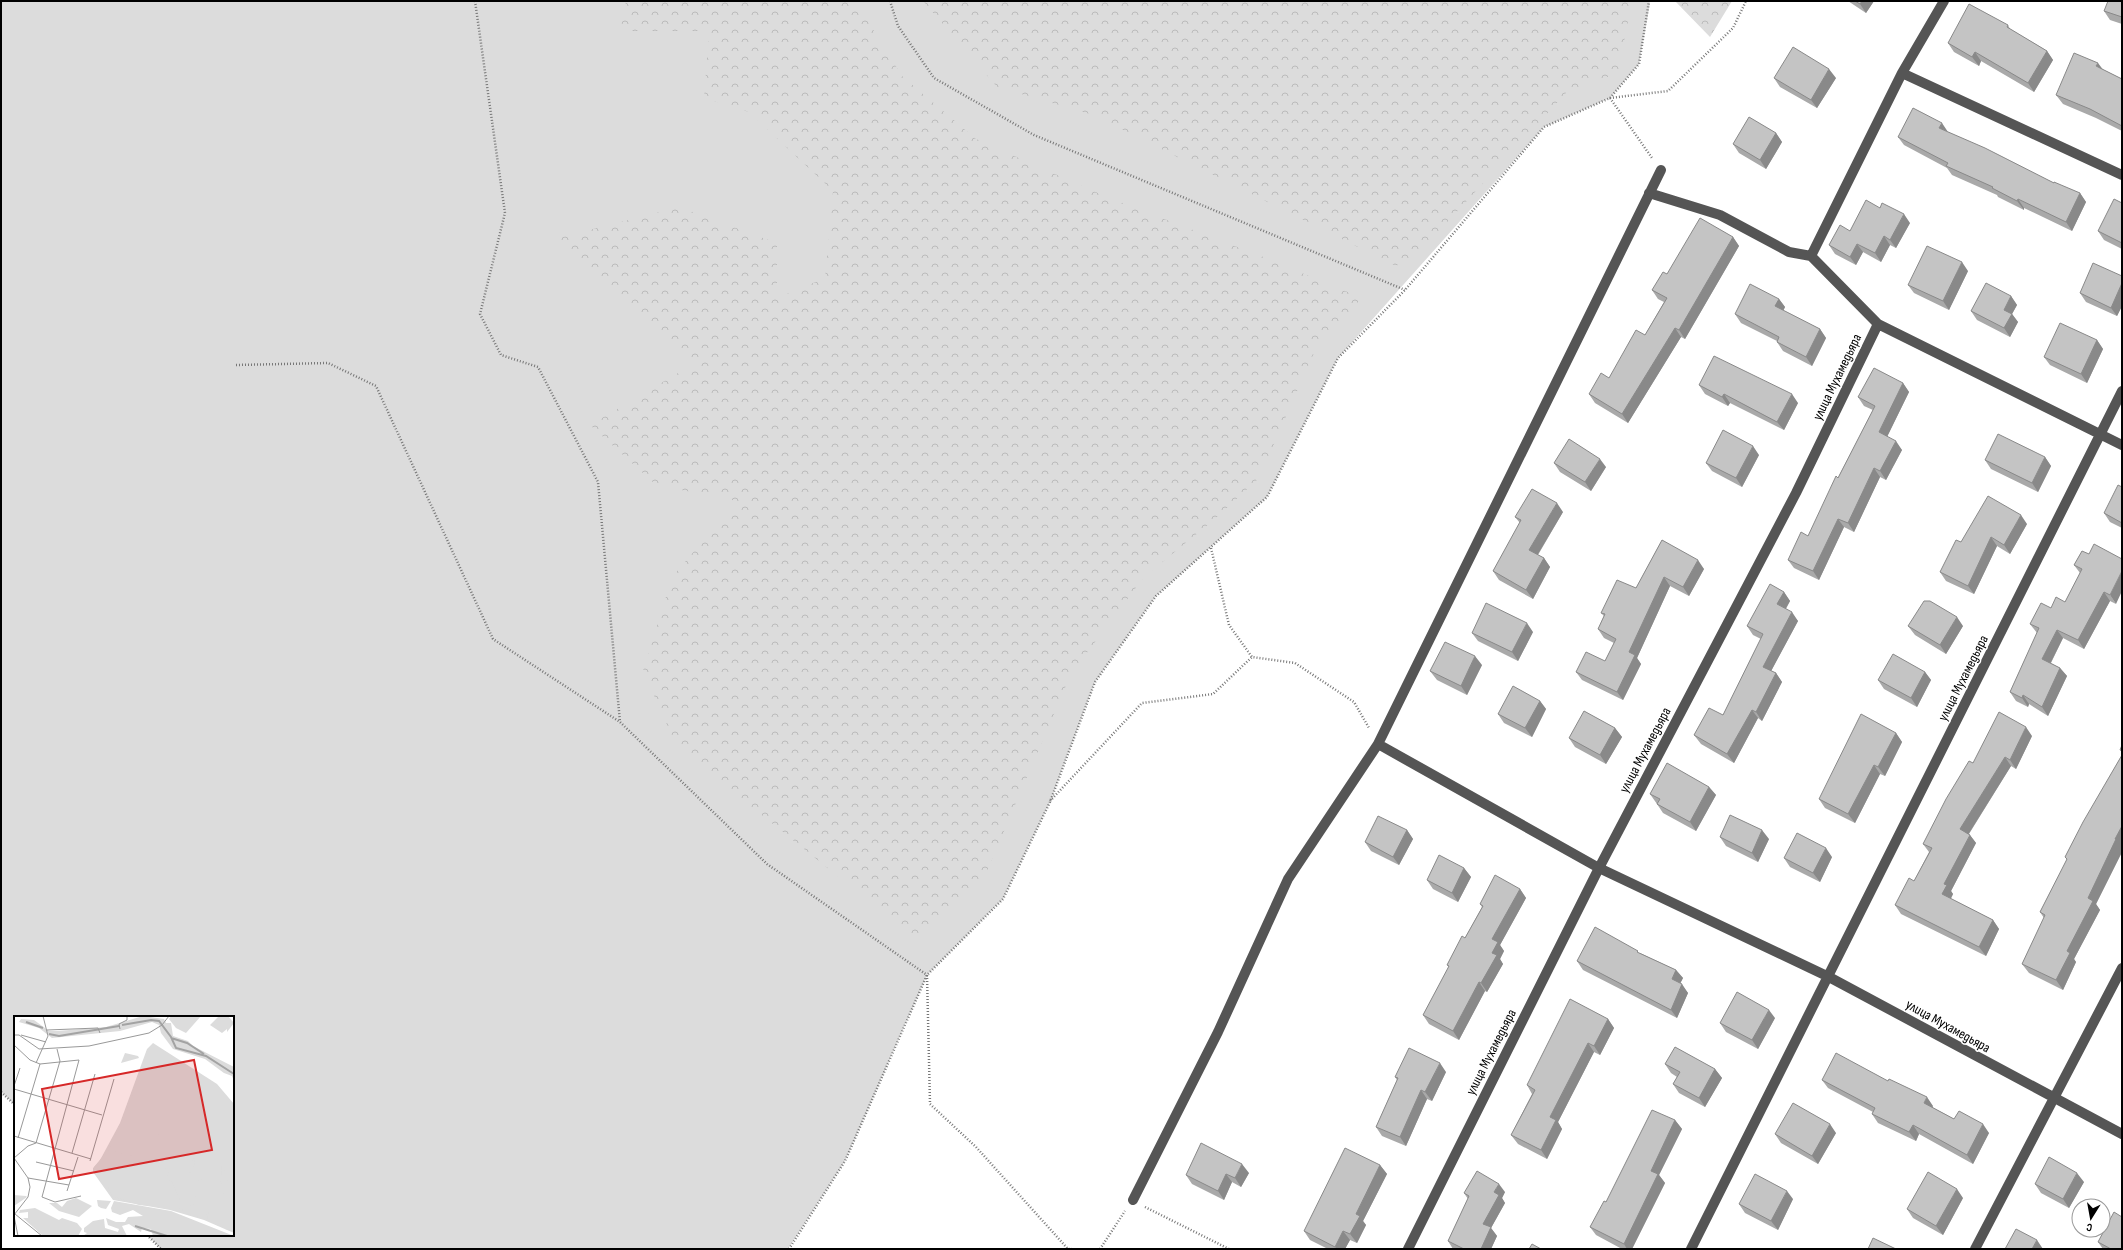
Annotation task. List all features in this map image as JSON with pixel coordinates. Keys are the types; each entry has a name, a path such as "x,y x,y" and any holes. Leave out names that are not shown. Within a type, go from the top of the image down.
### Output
{"street":[{"path":"1811,256 1902,73 1944,1"},
{"path":"1902,73 2122,175"},
{"path":"1133,1200 1218,1032 1288,879 1378,744 1661,170"},
{"path":"1649,192 1720,215 1789,252 1811,256 1878,324 2122,445"},
{"name":"улица Мухамедьяра","path":"1408,1249 1599,868 1796,493 1878,324"},
{"name":"улица Мухамедьяра","path":"1691,1249 2122,391"},
{"name":"улица Мухамедьяра","path":"1378,744 1599,868 1829,976 2054,1099 2122,1134"},
{"path":"1975,1249 2122,968"}],"path":[{"path":"475,1 505,213 480,314 501,355 538,367 598,482 620,722"},
{"path":"890,1 898,26 934,78 1034,136 1405,290"},
{"path":"1610,98 1639,64 1649,1"},
{"path":"789,1249 845,1161 927,975 1002,899 1050,802 1095,682 1156,596 1267,497 1338,358 1405,290 1544,127 1610,98 1668,91 1733,28 1746,1"},
{"path":"1610,98 1661,170"},
{"path":"236,365 328,363 376,386 493,638 620,722 768,864 927,975"},
{"path":"1211,548 1228,625 1252,657 1295,663 1354,702 1378,744"},
{"path":"1050,802 1142,703 1213,694 1252,657"},
{"path":"927,975 930,1104 976,1146 1068,1248 1072,1249"},
{"path":"1,1092 14,1104"},
{"path":"1100,1249 1133,1200 1229,1249"},
{"path":"148,1236 161,1249"}],"green space":[{"path":"1,1 1649,1 1650,3 1639,64 1610,98 1544,127 1338,358 1267,497 1156,596 1095,682 1050,802 1003,899 927,975 845,1161 788,1249 161,1249 148,1236 234,1236 234,1016 14,1016 14,1104 1,1092"},
{"path":"626,1 856,2 902,76 976,139 1107,197 1266,258 1362,298 1317,346 1259,478 1215,519 1144,577 1071,674 984,878 917,940 677,747 643,671 672,577 737,501 656,485 590,425 695,363 558,238 679,207 777,243 777,298 825,278 833,191 749,112 704,98 709,31 620,31"},
{"path":"923,1 1632,1 1618,73 1566,93 1419,253 1396,266 1093,115 997,87"},
{"path":"1675,1 1732,1 1710,37"}],"building":[{"path":"1855,1 1862,1 1860,4"},
{"path":"2108,1 2122,1 2122,17 2104,11"},
{"path":"1969,4 2008,25 2007,27 2047,51 2028,83 1975,52 1972,57 1948,43"},
{"path":"1793,47 1829,69 1811,100 1774,78"},
{"path":"2074,53 2098,63 2096,66 2122,79 2122,126 2090,109 2056,95"},
{"path":"1913,108 1942,123 1939,128 1985,148 2054,183 2080,193 2066,222 2018,199 2017,201 1992,188 1993,187 1946,166 1948,163 1898,137"},
{"path":"1749,117 1776,133 1760,160 1733,144"},
{"path":"2114,199 2122,203 2122,243 2098,231"},
{"path":"1866,200 1880,208 1882,203 1904,214 1890,240 1884,236 1875,253 1857,244 1850,257 1829,245 1840,225 1850,231"},
{"path":"1700,218 1733,237 1679,330 1675,328 1622,414 1589,394 1601,373 1609,378 1636,330 1645,335 1667,298 1652,290 1663,272 1667,274"},
{"path":"1927,246 1962,262 1943,301 1908,285"},
{"path":"2093,263 2122,276 2122,283 2111,308 2080,293"},
{"path":"1986,283 2011,296 2004,310 2012,314 2004,328 1971,311"},
{"path":"1750,284 1779,299 1775,306 1820,329 1806,357 1777,342 1779,337 1735,314"},
{"path":"2060,323 2097,340 2081,374 2044,357"},
{"path":"1714,356 1792,394 1777,422 1724,394 1722,397 1699,385"},
{"path":"1874,368 1903,383 1879,432 1896,441 1880,471 1874,468 1848,523 1838,519 1813,571 1788,560 1801,532 1808,536 1836,476 1838,478 1875,406 1858,397"},
{"path":"1723,430 1753,446 1736,478 1706,463"},
{"path":"1998,434 2045,457 2032,483 1985,460"},
{"path":"1569,439 1600,459 1585,482 1554,463"},
{"path":"2118,485 2122,487 2122,523 2104,513"},
{"path":"1532,489 1557,503 1529,550 1544,558 1526,590 1493,571 1521,520 1515,517"},
{"path":"1988,496 2021,515 2004,545 1991,537 1968,586 1940,572 1956,540 1961,542"},
{"path":"1662,540 1698,560 1683,587 1664,577 1629,652 1635,655 1617,692 1576,672 1586,652 1605,661 1616,639 1598,629 1605,614 1601,613 1617,580 1636,588"},
{"path":"2094,544 2122,559 2122,571 2110,595 2104,592 2078,640 2057,630 2042,659 2060,668 2042,707 2023,695 2022,698 2010,692 2039,628 2030,624 2041,603 2051,608 2056,597 2065,602 2082,569 2074,565 2082,551 2089,554"},
{"path":"1770,584 1784,592 1777,604 1792,612 1763,667 1776,673 1756,712 1752,710 1727,754 1694,735 1709,708 1723,715 1763,634 1747,626"},
{"path":"1924,601 1930,601 1957,617 1940,645 1908,626"},
{"path":"1486,603 1527,623 1512,652 1472,633"},
{"path":"1445,642 1475,656 1461,686 1430,671"},
{"path":"1893,654 1925,672 1911,698 1878,680"},
{"path":"1513,686 1540,701 1525,728 1498,714"},
{"path":"1584,711 1615,728 1600,755 1569,738"},
{"path":"1999,712 2026,727 2010,760 2005,757 1960,829 1970,835 1944,884 1947,885 1942,894 1993,920 1979,947 1895,905 1909,878 1914,881 1932,848 1923,844 1946,799 1969,761 1973,763"},
{"path":"1861,714 1896,733 1878,767 1874,765 1848,814 1819,799"},
{"path":"2122,755 2122,826 2088,898 2093,901 2067,951 2070,953 2056,980 2022,964 2045,915 2040,912 2067,859 2065,857 2083,822"},
{"path":"1667,763 1709,787 1690,822 1657,804 1660,799 1650,794"},
{"path":"1730,815 1762,830 1752,853 1720,837"},
{"path":"1378,816 1407,830 1393,857 1365,842"},
{"path":"1797,833 1826,848 1813,873 1784,858"},
{"path":"1439,855 1464,868 1452,893 1427,880"},
{"path":"1495,875 1520,889 1492,939 1498,942 1492,953 1497,955 1481,983 1479,982 1453,1031 1423,1015 1449,966 1447,965 1462,936 1465,938 1483,906 1480,904"},
{"path":"1595,927 1638,951 1637,952 1676,970 1672,979 1682,984 1671,1010 1577,961"},
{"path":"1737,992 1769,1010 1752,1040 1720,1023"},
{"path":"1570,999 1608,1019 1594,1046 1588,1043 1550,1117 1556,1120 1541,1150 1511,1135 1535,1090 1527,1085"},
{"path":"1675,1047 1715,1069 1699,1098 1673,1084 1680,1072 1665,1064"},
{"path":"1409,1048 1440,1063 1425,1092 1421,1090 1400,1137 1376,1127 1398,1078 1395,1077"},
{"path":"1836,1053 1888,1081 1889,1079 1927,1097 1924,1103 1954,1119 1959,1111 1983,1124 1967,1155 1913,1125 1909,1132 1872,1114 1875,1108 1822,1080"},
{"path":"1793,1103 1830,1124 1812,1156 1775,1134"},
{"path":"1652,1110 1675,1120 1651,1171 1658,1174 1624,1244 1590,1227 1604,1201 1606,1202"},
{"path":"1201,1143 1242,1164 1235,1178 1226,1174 1218,1191 1186,1175"},
{"path":"1345,1148 1380,1165 1356,1214 1360,1216 1350,1234 1343,1231 1335,1247 1304,1231"},
{"path":"2049,1157 2077,1173 2063,1199 2035,1184"},
{"path":"1477,1171 1499,1184 1494,1192 1499,1195 1483,1224 1491,1227 1481,1249 1464,1249 1448,1241 1469,1196 1464,1193"},
{"path":"1928,1172 1957,1189 1936,1226 1907,1209"},
{"path":"1755,1174 1787,1191 1771,1221 1739,1204"},
{"path":"2114,1212 2122,1217 2122,1249 2111,1249 2098,1242 2100,1238 2111,1238 2111,1218"},
{"path":"2016,1229 2037,1240 2032,1249 2005,1249"},
{"path":"1873,1238 1896,1249 1868,1249"},
{"path":"1532,1244 1541,1249 1529,1249"}]}
